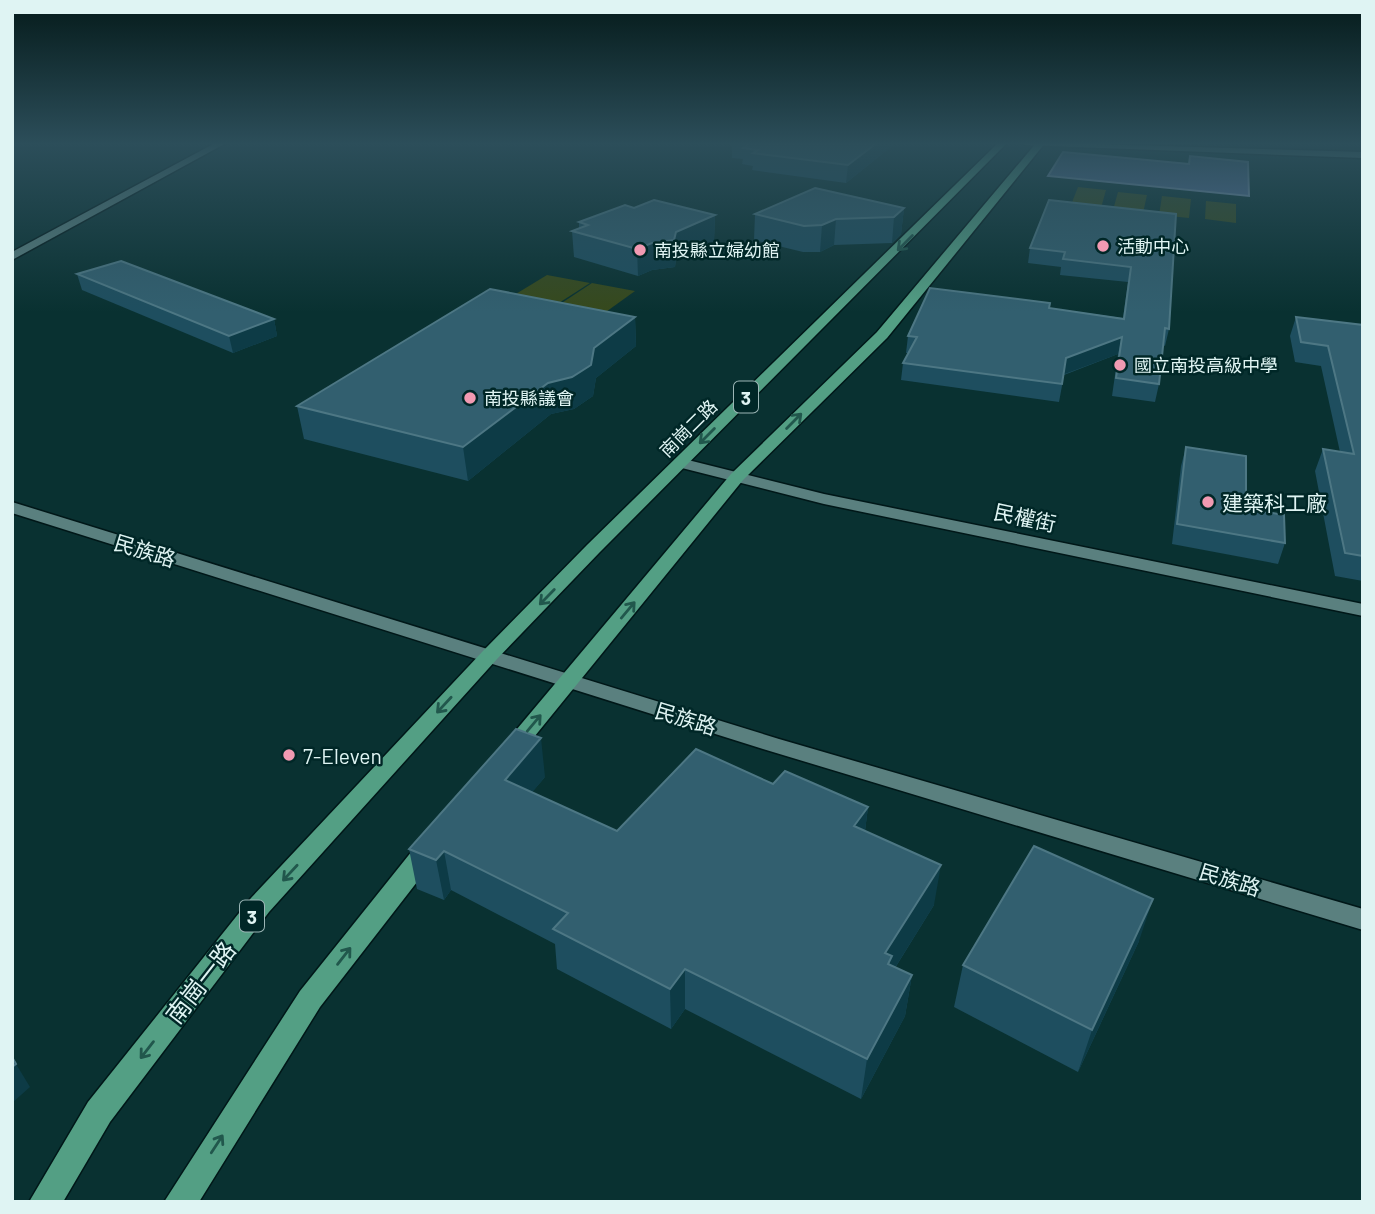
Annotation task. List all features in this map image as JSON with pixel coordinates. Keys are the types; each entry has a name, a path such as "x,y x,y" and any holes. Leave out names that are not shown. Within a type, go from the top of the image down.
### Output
{"main road":[{"name":"南崗二路","path":"490,655 947,199"},
{"name":"3","path":"490,775 737,477 882,335 991,199"},
{"name":"南崗一路","path":"45,1202 99,1112 260,905 490,655"},
{"path":"180,1202 310,999 447,827"}],"street":[{"path":"12,257 120,199"},
{"name":"民權街","path":"680,463 824,499 1363,610"},
{"name":"民族路","path":"12,508 568,681 1363,920"}],"green space":[{"path":"1073,199 1104,199 1101,208 1071,205"},
{"path":"1116,199 1146,199 1143,213 1113,210"},
{"path":"1162,199 1191,199 1189,218 1159,215"},
{"path":"1206,201 1236,204 1236,223 1205,219"},
{"path":"547,275 590,283 537,317 493,308"},
{"path":"592,283 635,291 585,327 539,318"}],"building":[{"path":"790,199 862,199 904,208 894,217 836,219 822,225 804,226 755,214"},
{"path":"654,200 715,215 676,232 674,240 652,243 637,249 572,231 588,225 579,222 625,205 634,208"},
{"path":"1049,200 1176,214 1169,329 1165,328 1159,384 1116,378 1122,337 1066,358 1062,384 903,363 917,337 908,336 930,288 1050,303 1049,308 1124,319 1131,267 1063,259 1065,252 1030,248"},
{"path":"121,261 274,319 229,336 77,274"},
{"name":"南投縣議會","path":"490,289 635,317 594,348 591,365 572,377 548,383 463,447 297,406"},
{"path":"1296,317 1363,325 1363,556 1345,553 1323,449 1354,454 1328,346 1301,342"},
{"name":"建築科工廠","path":"1186,447 1246,456 1246,508 1284,515 1285,543 1177,524"},
{"path":"516,729 541,738 505,780 617,831 696,749 773,784 785,771 868,807 854,826 941,865 885,953 892,956 888,964 912,975 867,1059 685,969 670,989 553,929 568,913 444,851 436,860 409,849"},
{"path":"1034,846 1153,899 1092,1030 963,965"}],"place":[{"name":"活動中心","path":"1103,246"},
{"name":"南投縣立婦幼館","path":"640,250"},
{"name":"國立南投高級中學","path":"1120,365"},
{"name":"南投縣議會","path":"470,398"},
{"name":"建築科工廠","path":"1208,502"},
{"name":"7-Eleven","path":"289,755"}]}
